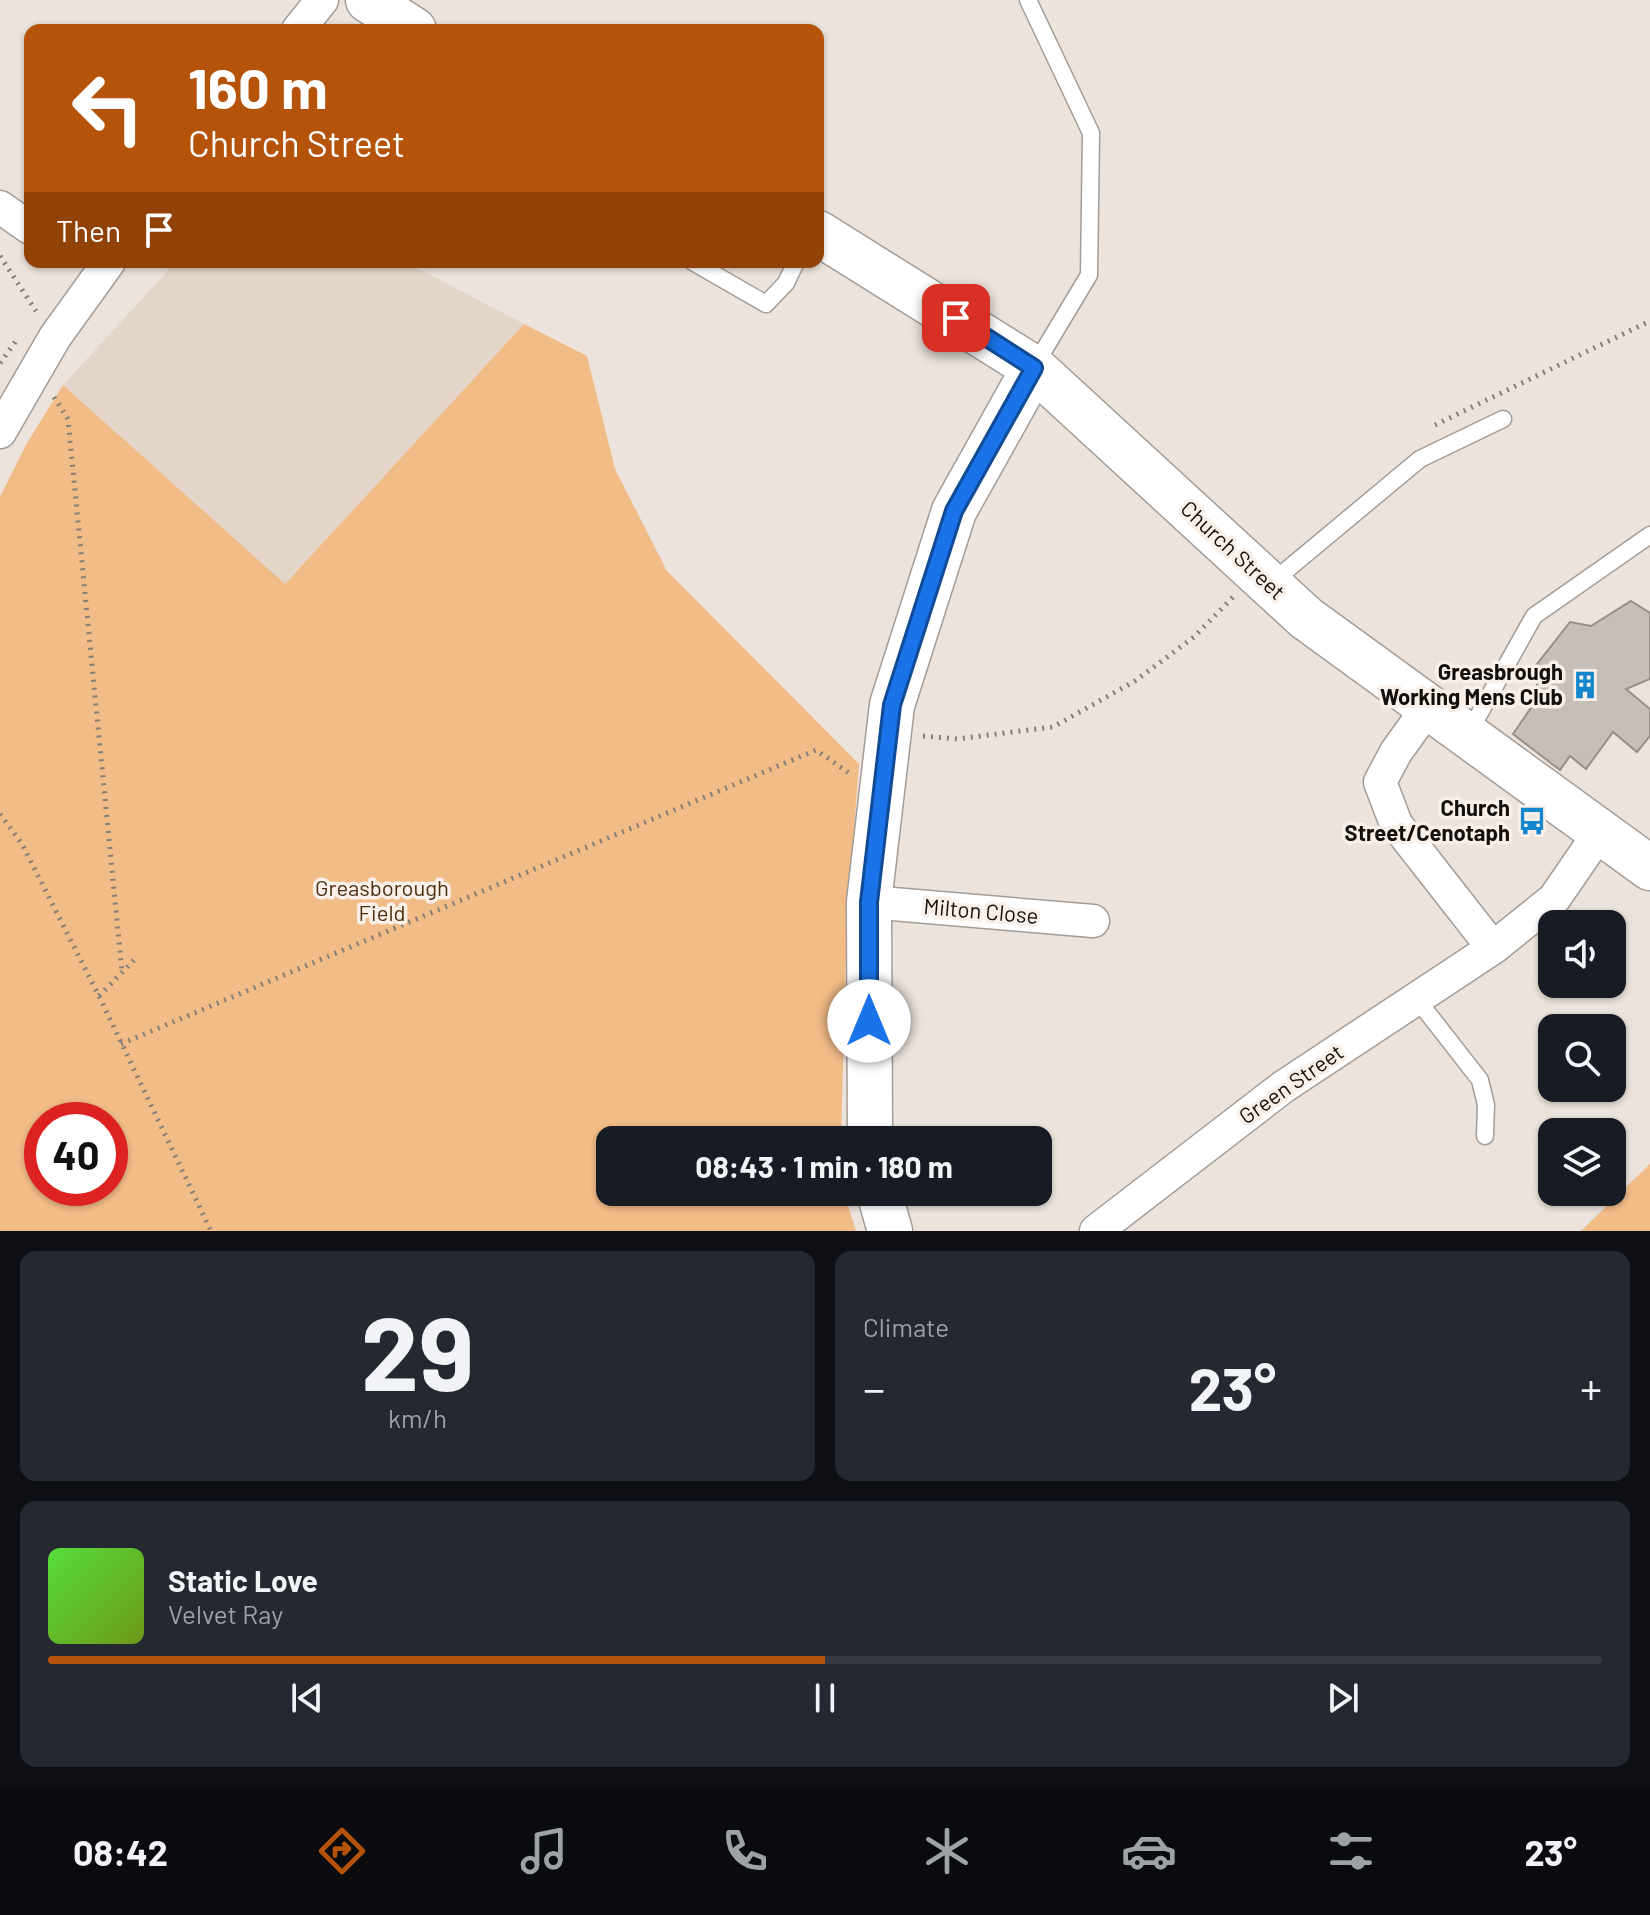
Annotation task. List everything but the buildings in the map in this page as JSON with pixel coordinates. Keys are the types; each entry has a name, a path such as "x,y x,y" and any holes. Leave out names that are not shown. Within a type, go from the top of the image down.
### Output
{"street":[{"path":"303,24 322,0"},
{"path":"368,0 405,24"},
{"path":"0,207 24,224"},
{"name":"Church Street","path":"824,237 1034,368 1306,618 1650,868"},
{"path":"0,432 95,268"},
{"path":"870,1126 869,902 892,705 954,511 1034,368"},
{"path":"1429,706 1396,752 1380,782 1396,824 1493,948"},
{"name":"Green Street","path":"1105,1228 1283,1087 1493,948 1554,899 1600,832"},
{"name":"Milton Close","path":"869,902 1093,921"},
{"path":"883,1206 890,1231"}],"lane":[{"path":"1028,0 1091,133 1089,275 1034,368"},
{"path":"703,268 766,304 786,283 793,268"},
{"path":"1264,578 1420,459 1503,419"},
{"path":"1467,735 1534,616 1650,535"},
{"path":"1416,998 1480,1080 1486,1105 1485,1136"}],"path":[{"path":"0,256 36,311"},
{"path":"36,369 68,419 122,972"},
{"path":"121,1044 816,750 847,773 887,747 1053,727 1135,681 1194,637 1264,578"},
{"path":"0,814 22,844 99,996 211,1231"},
{"path":"99,996 137,957"}],"shaded area":[{"path":"170,268 417,268 524,324 284,585 63,385"}],"green space":[{"name":"Greasborough Field","path":"524,324 587,356 615,469 667,571 859,764 847,918 841,1126 596,1126 596,1206 848,1206 856,1231 0,1231 0,497 27,443 63,385 285,584"},
{"path":"1650,1164 1650,1231 1581,1231 1607,1206 1626,1206 1626,1187"}],"place":[{"name":"Greasbrough Working Mens Club","path":"1585,685"},
{"name":"Church Street/Cenotaph","path":"1532,821"}],"route":[{"path":"869,1021 869,902 892,705 954,511 1034,368 956,318"}]}
